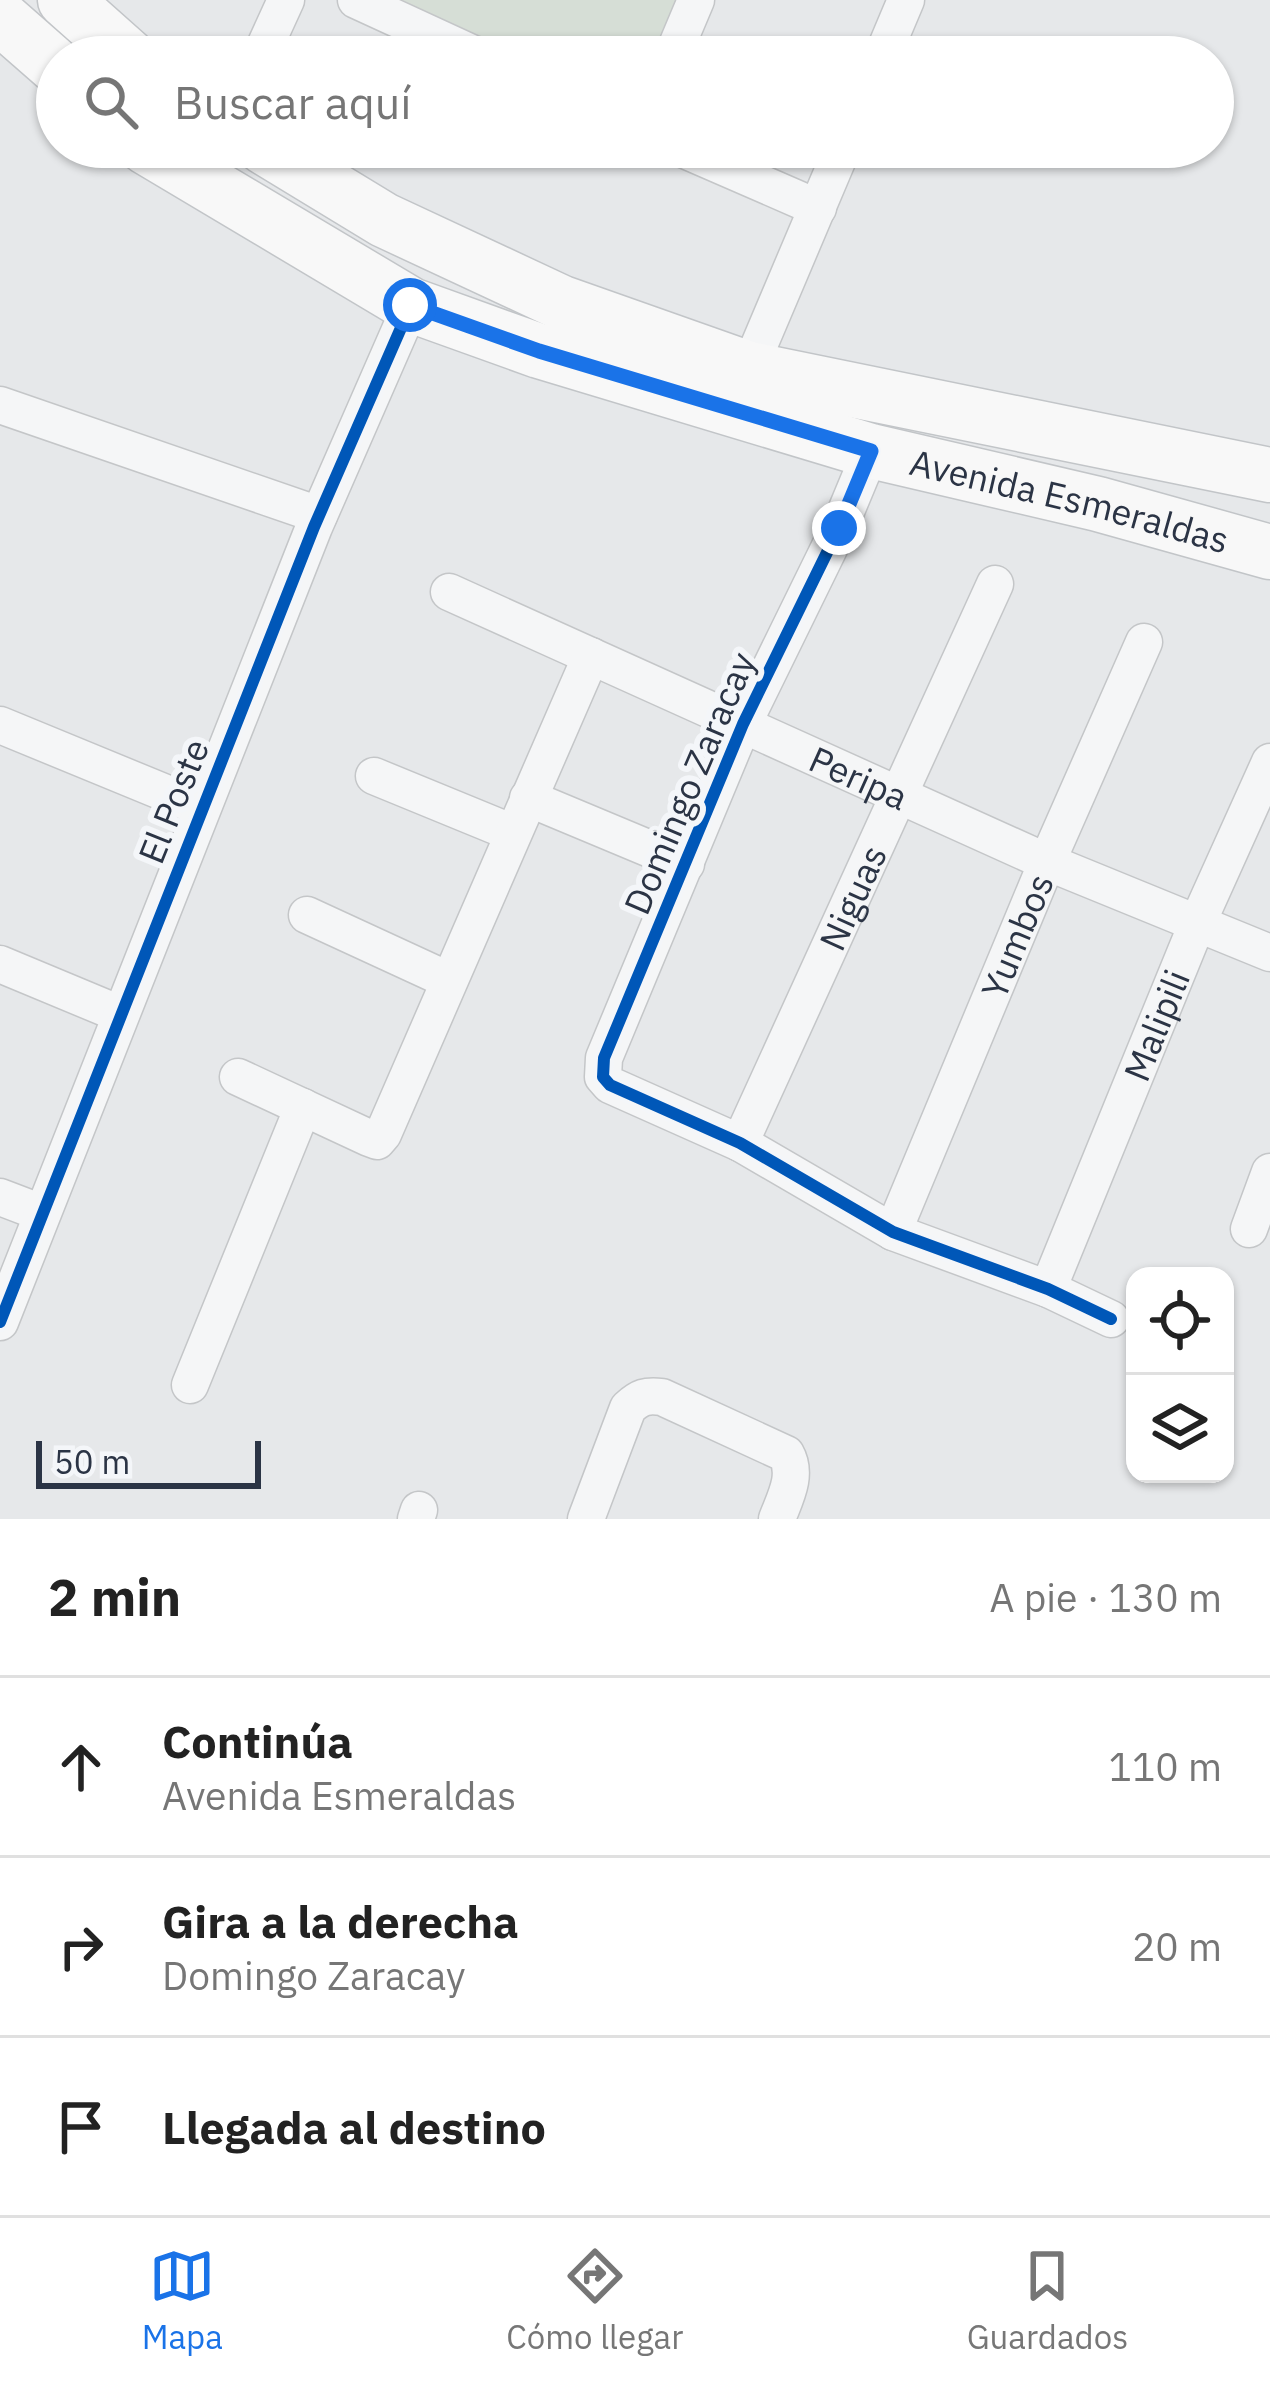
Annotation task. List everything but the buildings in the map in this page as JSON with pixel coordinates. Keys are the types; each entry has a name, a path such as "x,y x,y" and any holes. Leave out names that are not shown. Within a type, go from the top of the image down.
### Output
{"main road":[{"path":"65,0 105,36"},
{"path":"0,17 36,49"},
{"name":"Avenida Esmeraldas","path":"181,168 410,305 539,351 871,451 1098,504 1270,551"},
{"name":"Avenida Esmeraldas","path":"299,168 384,220 542,294 749,369 1270,475"}],"street":[{"path":"270,36 286,0"},
{"path":"356,0 434,36"},
{"path":"681,36 696,0"},
{"path":"891,36 906,0"},
{"path":"726,168 818,208"},
{"path":"749,369 834,168"},
{"name":"El Poste","path":"0,1322 319,514 410,305"},
{"path":"0,404 319,514"},
{"name":"Domingo Zaracay","path":"740,1143 610,1085 603,1076 604,1058 743,724 839,528 871,451"},
{"name":"Niguas","path":"740,1143 995,584"},
{"name":"Peripa","path":"449,592 1047,862 1270,953"},
{"name":"Yumbos","path":"893,1232 1144,642"},
{"path":"238,1077 377,1141 383,1134 591,656"},
{"path":"0,725 202,808"},
{"name":"Malipili","path":"1048,1289 1197,925 1270,762"},
{"path":"374,776 513,833"},
{"path":"528,798 686,864"},
{"path":"307,915 448,980"},
{"path":"0,964 120,1014"},
{"path":"190,1385 303,1107"},
{"path":"740,1143 893,1232 1048,1289 1111,1319"},
{"path":"1249,1228 1270,1172"},
{"path":"0,1197 42,1213"},
{"path":"586,1519 628,1408 648,1395 780,1449 791,1462 792,1474 777,1519"}],"shaded area":[{"path":"356,0 693,0 678,36 434,36"}],"cycle path":[{"path":"0,1322 314,527 411,305"},
{"path":"871,451 839,528 743,724 604,1058 603,1077 610,1085 740,1143 893,1232 1048,1289 1111,1319"}],"route":[{"path":"410,305 539,351 871,451 839,528"}]}
